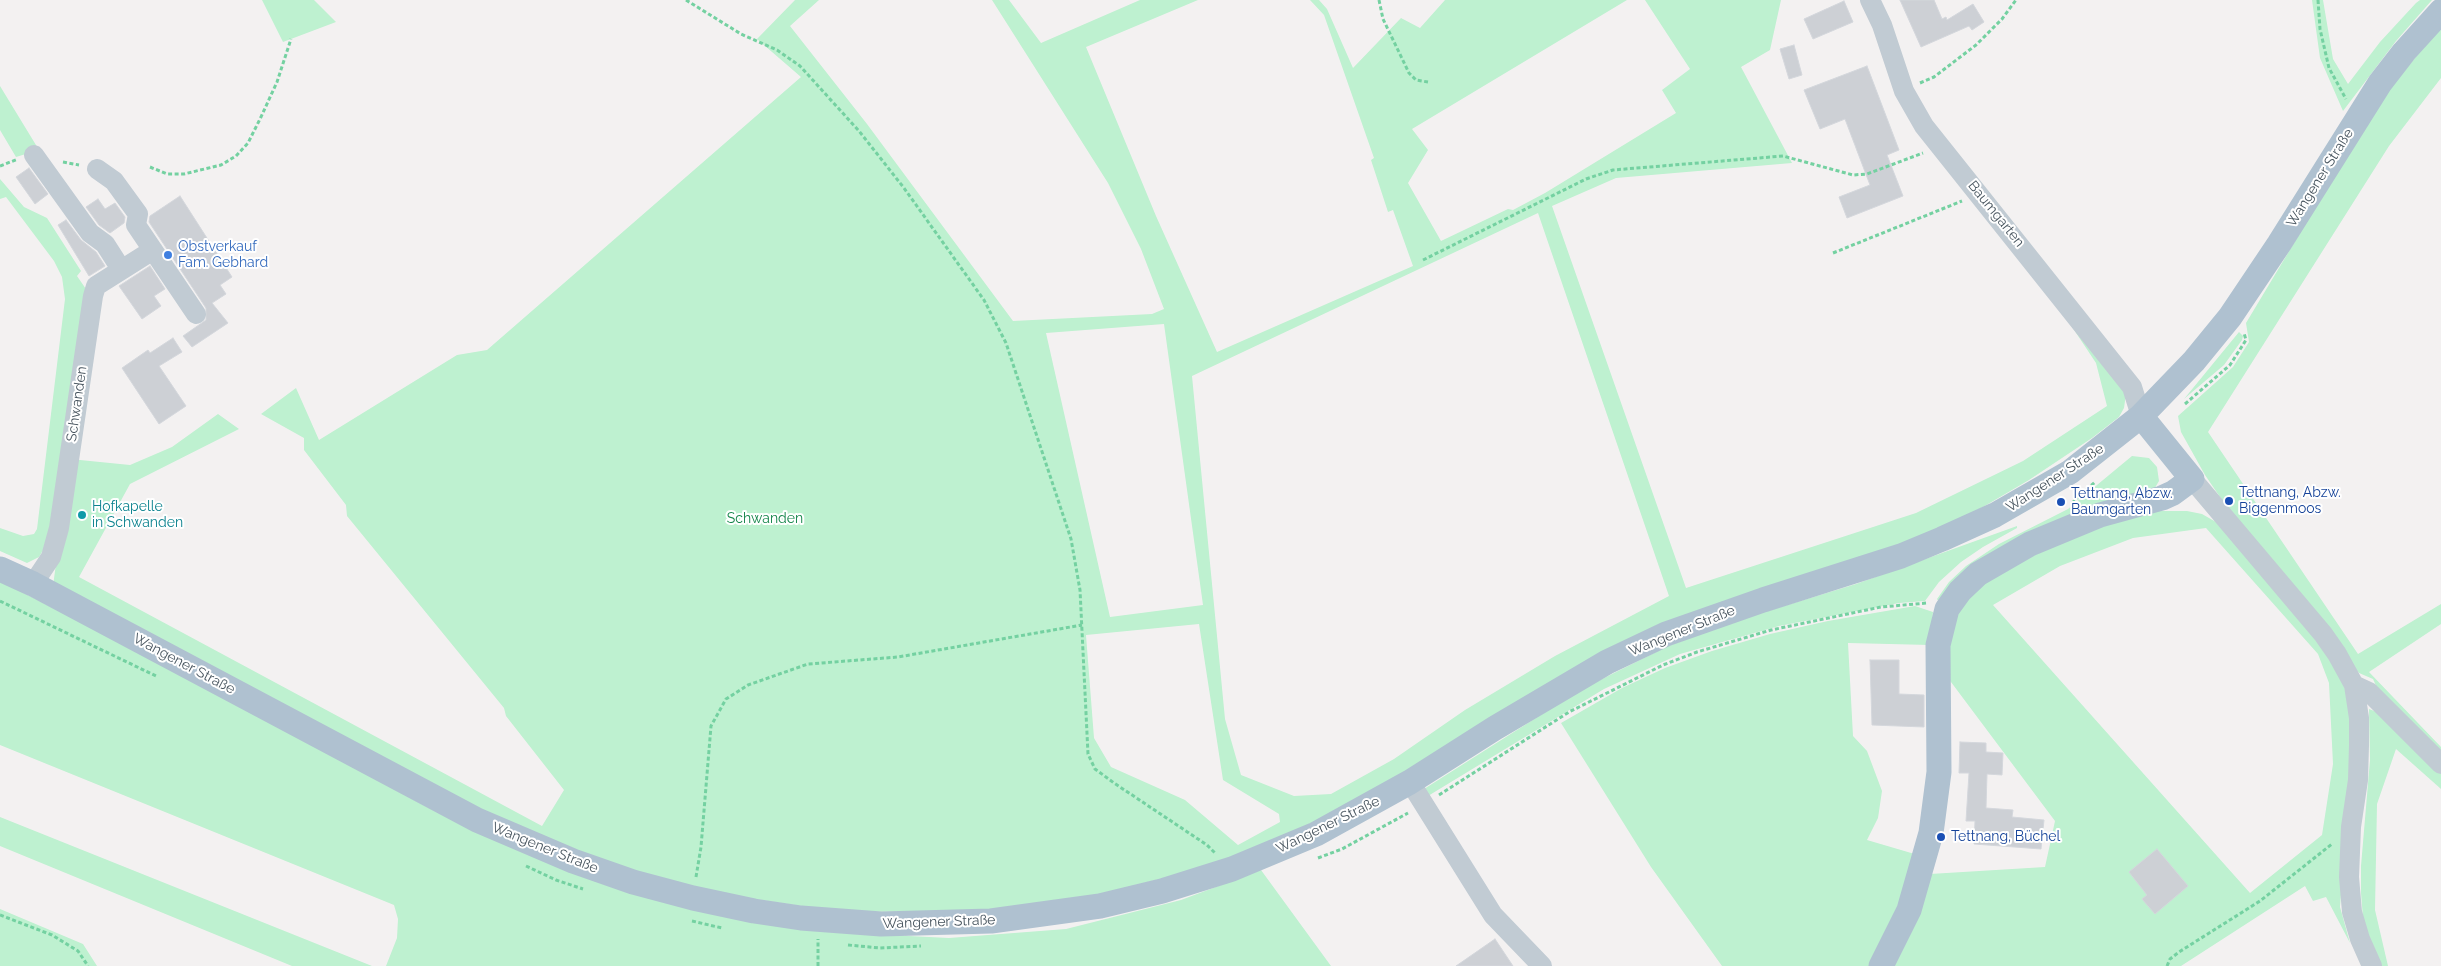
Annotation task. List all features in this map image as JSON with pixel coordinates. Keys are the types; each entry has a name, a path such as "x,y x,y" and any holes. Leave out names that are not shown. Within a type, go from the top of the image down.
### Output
{"main road":[{"name":"Wangener Straße","path":"0,569 33,584 320,738 511,836 633,882 716,904 801,918 881,924 991,921 1100,906 1162,891 1232,869 1316,834 1410,782 1558,690 1666,634 1763,600 1901,556 1995,515 2070,472 2141,416 2194,361 2230,317 2279,244 2359,115 2404,52 2441,11"},
{"path":"1881,966 1909,910 1931,834 1939,772 1938,645 1947,609 1960,591 1978,574 2030,544 2100,515 2162,498 2173,493 2192,479 2141,416"}],"street":[{"name":"Baumgarten","path":"1870,0 1882,25 1904,92 1924,126 1981,195 2132,387 2141,416"},
{"path":"34,155 90,232 104,244 121,269"},
{"path":"97,169 114,180 138,214 136,225 196,314"},
{"name":"Schwanden","path":"33,584 50,556 58,528 96,286 153,250"},
{"path":"2192,479 2323,634 2337,654 2354,685 2359,718 2359,745 2358,780 2351,827 2349,877 2352,912 2360,939 2372,966"},
{"path":"2354,685 2369,692 2441,764"},
{"path":"1410,782 1493,915 1542,966"}],"path":[{"path":"686,0 741,34 777,50 800,66 859,131 904,188 984,300 1006,343 1071,539 1080,590 1088,754 1095,769 1114,784 1208,845 1232,869"},
{"path":"1379,0 1383,19 1409,73 1416,80 1428,82"},
{"path":"1904,92 1934,76 1976,45 2002,19 2016,0"},
{"path":"2318,0 2320,28 2329,68 2350,106 2359,115"},
{"path":"150,168 167,174 184,174 215,167 236,156 248,143 261,117 277,82 292,39"},
{"path":"1424,260 1586,179 1612,170 1783,156 1853,175 1867,174 1919,156 1937,143"},
{"path":"1833,253 1981,195"},
{"path":"0,601 162,679"},
{"path":"1314,860 1342,849 1425,804 1569,712 1623,683 1680,658 1771,630 1881,607 1918,603 1947,609"},
{"path":"696,877 701,847 711,726 726,699 748,685 808,664 898,657 1082,625"},
{"path":"2167,966 2170,959 2179,952 2260,901 2297,874 2351,827"},
{"path":"520,863 556,880 590,891"},
{"path":"0,915 52,936 78,951 88,966"},
{"path":"686,920 730,929"},
{"path":"808,941 826,943"},
{"path":"817,942 818,966"},
{"path":"844,944 880,948 927,946"}],"green space":[{"path":"262,0 314,0 336,22 283,42"},
{"name":"Schwanden","path":"795,0 819,0 790,26 867,124 1013,321 1152,314 1164,309 1141,249 1108,183 992,0 1009,0 1041,43 1140,0 1198,0 1086,47 1156,216 1217,352 1413,266 1393,210 1388,212 1371,160 1374,158 1324,15 1310,0 1319,0 1327,9 1353,68 1401,18 1420,28 1445,0 1627,0 1412,129 1428,150 1408,183 1441,241 1508,209 1513,210 1545,193 1676,113 1662,90 1690,69 1645,0 1781,0 1770,50 1741,67 1792,163 1616,178 1552,206 1686,588 1916,513 2023,461 2107,406 2096,363 2041,280 2126,394 2124,408 2119,417 2092,438 2029,480 1983,507 1938,529 1881,552 1800,578 1337,812 1214,865 1074,901 993,911 842,912 707,892 636,872 538,837 456,799 53,586 70,459 130,465 172,447 218,414 239,429 130,484 79,577 542,826 564,790 506,716 504,708 347,516 346,505 304,450 304,438 261,414 296,388 319,440 457,355 487,350 801,77 757,39","holes":["1538,213 1669,596 1555,656 1465,710 1394,759 1331,794 1294,796 1241,775 1225,719 1192,376","1164,324 1203,605 1110,617 1046,333","1199,624 1223,780 1279,814 1280,822 1238,845 1185,800 1111,767 1094,738 1086,635"]},
{"path":"2312,0 2323,0 2333,59 2348,84 2380,42 2416,3 2420,0 2432,0 2396,41 2343,111 2320,58"},
{"path":"2441,27 2441,78 2389,146 2208,432 2358,654 2441,604 2441,624 2369,672 2441,747 2441,757 2379,692 2373,679 2359,673 2233,516 2205,475 2181,432 2178,416 2233,367 2249,342 2246,323 2339,168 2394,83"},
{"path":"0,86 39,150 16,157 0,130"},
{"path":"0,179 24,207 47,218 81,271 77,276 88,292 49,540 39,557 27,563 0,551 0,528 23,536 34,534 37,529 65,299 62,277 54,261 6,197 0,199"},
{"path":"2239,332 2243,336 2242,340 2224,365 2184,399"},
{"path":"2132,456 2149,458 2157,467 2159,481 2153,491 1939,602 1937,599 1949,582 1966,566 1999,544 2068,509"},
{"path":"2158,511 2187,511 2202,514 2216,522 2323,646 2344,684 2351,718 2351,767 2340,907 2350,943 2326,897 2313,901 2305,886 2181,966 1891,966 1930,874 2045,867 2055,821 1945,674 1947,633 1967,599 1998,572 2094,528","holes":["2206,528 2318,654 2329,683 2333,764 2322,835 2250,893 1993,605 2060,566 2133,538"]},
{"path":"2017,526 2017,528 1961,562 1939,582 1925,601 1899,603 1779,626 1680,654 1604,689 1428,796 1424,789 1580,690 1668,646 1748,617 1856,584"},
{"path":"0,581 118,641 442,815 829,932 949,938 1066,929 1181,900 1261,870 1331,966 386,966 397,938 398,919 394,905 0,745"},
{"path":"1915,606 1933,612 1930,645 1848,643 1853,736 1867,751 1882,791 1878,818 1867,840 1918,855 1899,910 1871,966 1722,966 1651,867 1561,723 1622,688 1665,668 1712,651 1770,634 1828,621"},
{"path":"2369,709 2377,712 2441,773 2441,789 2396,749 2377,804 2375,910 2388,966 2382,966 2374,952 2363,918 2361,893 2361,866 2370,760"},
{"path":"0,817 372,966 292,966 0,846"},
{"path":"0,909 83,944 97,966 0,966"}],"building":[{"path":"1900,0 1934,0 1942,19 1946,17 1947,20 1973,4 1984,22 1972,30 1969,26 1921,47"},
{"path":"1844,1 1853,22 1813,39 1804,19"},
{"path":"1794,45 1802,75 1789,79 1780,49"},
{"path":"1867,66 1899,150 1887,155 1903,196 1847,218 1839,197 1870,185 1845,119 1820,129 1804,90"},
{"path":"29,168 48,194 35,204 16,177"},
{"path":"180,196 232,277 220,285 226,294 212,303 228,323 192,347 183,336 206,320 206,308 149,222 150,216"},
{"path":"98,199 105,209 115,203 125,217 124,223 110,233 99,225 86,207"},
{"path":"66,220 81,240 96,252 105,266 89,276 58,225"},
{"path":"150,266 165,289 154,296 161,306 142,319 119,286"},
{"path":"173,338 182,352 159,366 186,406 159,424 122,368 148,350 150,353"},
{"path":"1870,660 1899,660 1899,694 1924,695 1924,727 1872,725"},
{"path":"1960,742 1986,743 1986,752 2003,753 2002,775 1987,774 1986,808 2013,810 2012,817 2044,820 2041,849 1974,844 1975,821 1966,821 1969,773 1959,773"},
{"path":"2157,849 2188,886 2155,914 2142,899 2147,895 2129,872"},
{"path":"1495,939 1513,966 1456,966"}],"place":[{"name":"Obstverkauf Fam. Gebhard","path":"168,255"},
{"name":"Tettnang, Abzw. Biggenmoos","path":"2229,501"},
{"name":"Tettnang, Abzw. Baumgarten","path":"2061,502"},
{"name":"Hofkapelle in Schwanden","path":"82,515"},
{"name":"Tettnang, Büchel","path":"1941,837"}]}
